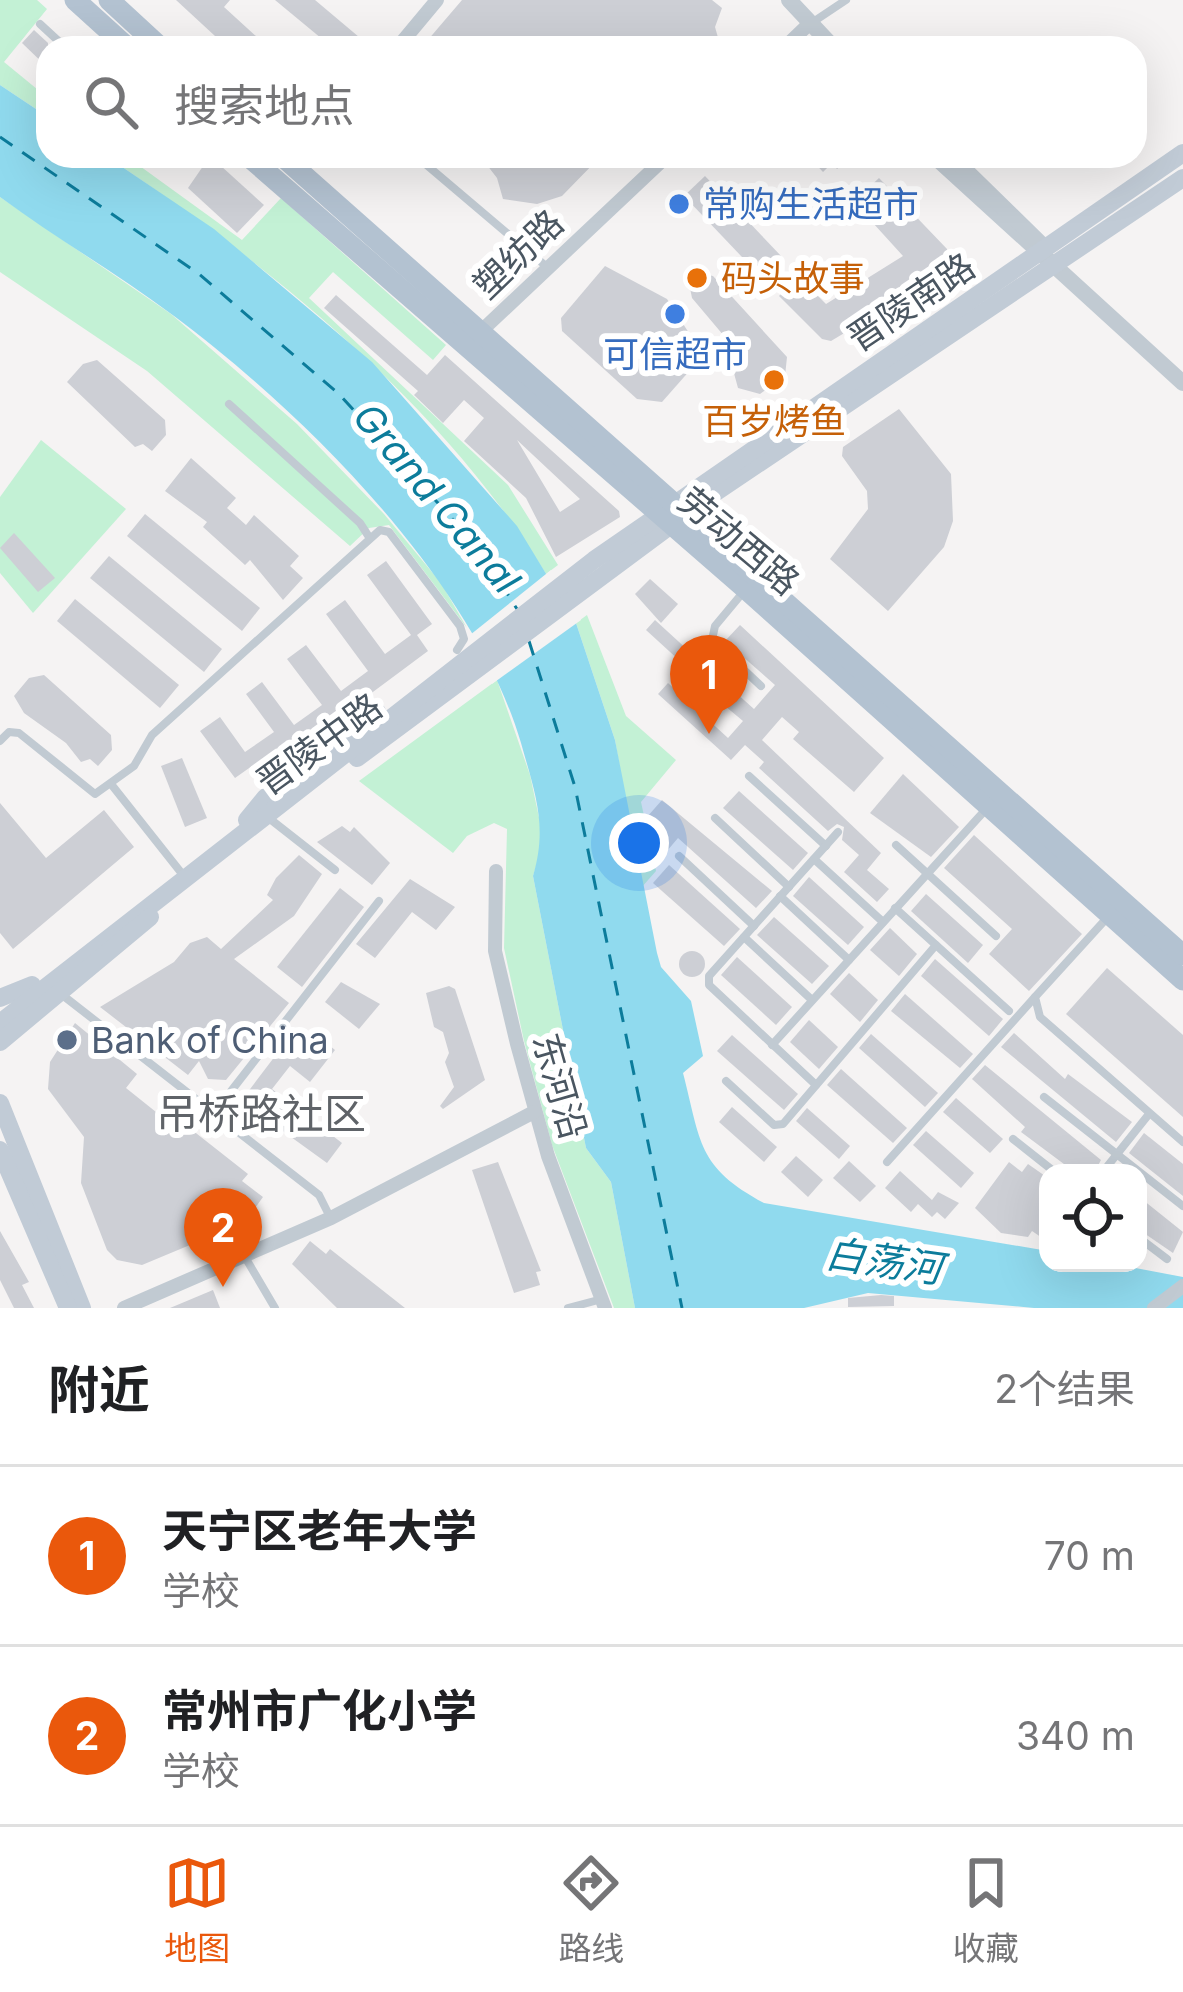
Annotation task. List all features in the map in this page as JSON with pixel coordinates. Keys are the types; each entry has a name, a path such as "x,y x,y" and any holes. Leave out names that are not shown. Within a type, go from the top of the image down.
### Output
{"main road":[{"path":"75,0 112,36"},
{"path":"110,0 148,36"},
{"name":"晋陵南路","path":"673,515 1049,257 1183,153"},
{"name":"劳动西路","path":"262,168 466,348 673,515 1183,955"},
{"name":"劳动西路","path":"303,168 482,330 746,589 1183,980"},
{"name":"晋陵南路","path":"1049,257 1183,178"},
{"name":"晋陵中路","path":"0,1023 465,661 673,515"},
{"name":"晋陵中路","path":"0,1042 465,661"},
{"path":"0,998 73,962"},
{"path":"0,1103 82,1308"},
{"path":"0,1150 68,1308"}],"street":[{"path":"407,36 437,0"},
{"path":"776,0 817,36"},
{"path":"789,0 811,36"},
{"path":"797,36 805,28"},
{"name":"塑纺路","path":"466,348 654,168"},
{"path":"948,168 1183,382"},
{"path":"963,168 1049,257"},
{"name":"东河沿","path":"496,871 495,951 534,1112 604,1304"},
{"path":"124,1308 331,1218 534,1112"},
{"path":"1154,1308 1183,1286"}],"lane":[{"path":"805,28 846,0"},
{"path":"40,24 53,36"},
{"path":"430,168 548,267"},
{"path":"229,404 360,523 369,537"},
{"path":"0,724 19,733 90,793 111,784 134,766 152,735 380,530 389,532 460,626 465,661"},
{"path":"746,589 715,626 712,640 761,686"},
{"path":"0,741 9,732"},
{"path":"749,776 826,846"},
{"path":"111,784 184,876"},
{"path":"772,1045 989,806"},
{"path":"715,818 789,887"},
{"path":"270,819 335,870"},
{"path":"816,1085 709,985 709,976 838,832"},
{"path":"896,845 996,936"},
{"path":"679,856 754,926"},
{"path":"814,859 883,922"},
{"path":"780,896 849,960"},
{"path":"214,1113 379,902"},
{"path":"896,908 1009,1011"},
{"path":"887,1162 1112,913"},
{"path":"744,937 812,1000"},
{"path":"726,1081 774,1125 783,1124 936,946"},
{"path":"58,992 319,1196 331,1218"},
{"path":"1035,997 1040,1017 1183,1142"},
{"path":"1044,1097 1183,1206"},
{"path":"1109,1164 1149,1114"},
{"path":"1012,1139 1045,1164"},
{"path":"1147,1244 1167,1259"},
{"path":"244,1257 275,1308"},
{"path":"568,1308 604,1304"}],"green space":[{"path":"0,0 37,0 47,9 4,62 36,88 36,109 0,85"},
{"path":"124,168 143,168 242,240 281,198 446,345 433,360 333,272 309,298 508,485 558,565 546,574 504,511 456,452 348,342"},
{"path":"0,197 171,314 297,424 384,514 441,583 467,628 389,525 369,528 350,546 147,371 0,272"},
{"path":"41,440 126,509 33,613 0,573 0,497"},
{"path":"587,615 626,716 676,760 641,802 656,871 641,888 615,740 576,623"},
{"path":"497,680 530,775 544,841 533,876 586,1148 611,1182 635,1308 614,1308 552,1145 524,1041 504,948 507,829 494,823 467,836 453,853 359,781"}],"water":[{"path":"0,85 36,109 36,168 124,168 214,229 372,362 517,526 576,623 615,740 657,953 661,967 691,1001 703,1056 683,1073 694,1117 705,1150 726,1177 764,1203 1039,1249 1039,1272 1147,1270 1183,1277 1183,1308 1034,1308 868,1293 804,1308 635,1308 611,1182 586,1148 533,876 538,810 521,743 498,682 425,563 330,452 174,316 0,197"}],"pier":[{"path":"551,570 581,620 492,684 470,635"}],"building":[{"path":"176,0 230,0 224,7 256,36 215,36"},
{"path":"275,0 315,0 358,36 318,36"},
{"path":"462,0 712,0 722,8 715,27 718,36 431,36"},
{"path":"34,30 40,36 36,36 36,56 22,43"},
{"path":"202,168 223,168 264,205 237,233 188,188"},
{"path":"489,168 589,168 562,196 537,204 503,199"},
{"path":"705,176 782,257 761,277 684,196"},
{"path":"879,178 947,249 949,261 871,317 831,341 822,339 779,296 798,276 826,304 903,256 863,212 870,201 862,194"},
{"path":"605,266 667,299 698,347 699,360 662,402 637,399 562,331 561,318"},
{"path":"699,273 713,276 787,357 785,376 760,394 738,388 729,355 735,349 692,298 689,283"},
{"path":"336,295 427,375 445,355 619,511 620,517 556,557 526,498 464,441 484,418 464,400 443,423 414,395 418,391 324,308","holes":["517,440 580,499 560,512"]},
{"path":"97,360 165,420 166,435 152,451 143,444 135,447 67,382 83,364"},
{"path":"899,409 951,474 953,521 944,547 888,611 830,559 868,509 867,491 842,456 843,447"},
{"path":"191,458 236,498 227,508 246,525 254,515 299,556 290,566 303,578 283,600 250,560 245,565 203,527 207,522 165,491"},
{"path":"145,514 260,608 242,631 127,536"},
{"path":"14,533 55,578 38,592 0,548"},
{"path":"109,556 222,649 204,672 90,578"},
{"path":"386,561 432,624 417,635 428,651 307,741 303,737 256,772 252,766 235,778 200,731 220,717 245,752 274,732 246,694 262,682 294,725 322,705 287,659 306,645 341,691 368,671 326,614 345,600 385,654 411,635 367,575"},
{"path":"650,579 678,604 661,623 635,594"},
{"path":"75,599 179,685 160,708 57,621"},
{"path":"655,620 690,652 697,645 703,651 697,658 754,709 775,685 725,641 740,625 884,758 854,792 793,739 799,732 782,717 762,740 881,853 867,870 889,889 877,902 844,872 859,855 842,840 844,827 837,824 828,831 759,768 764,762 745,745 731,760 658,694 668,683 728,738 743,721 677,666 681,662 646,630"},
{"path":"44,675 111,735 112,750 98,766 90,759 81,762 66,743 24,713 14,696 29,678"},
{"path":"182,758 207,818 185,827 161,766"},
{"path":"903,774 959,827 931,857 870,813"},
{"path":"739,791 808,853 793,870 723,808"},
{"path":"662,800 772,891 756,908 678,838 667,851 657,843 666,833 647,817"},
{"path":"0,803 46,858 104,810 134,847 13,949 0,933"},
{"path":"342,826 350,832 354,827 390,863 372,885 317,842"},
{"path":"974,835 1082,934 1029,991 989,954 1012,929 944,868"},
{"path":"299,855 322,874 294,916 234,959 289,1003 226,1080 208,1079 199,1061 188,1075 100,1007 174,962 190,943 207,937 221,949 273,900 267,895 276,878"},
{"path":"669,865 740,929 724,946 653,883"},
{"path":"809,877 864,927 848,945 793,896"},
{"path":"410,879 455,907 436,930 412,912 375,958 356,944"},
{"path":"340,888 364,907 302,987 277,967"},
{"path":"926,894 983,945 968,963 911,911"},
{"path":"774,917 829,966 812,984 757,935"},
{"path":"890,928 917,954 899,976 870,950"},
{"path":"692,951 705,964 692,977 679,964"},
{"path":"737,957 792,1007 776,1025 721,975"},
{"path":"935,959 1003,1019 989,1036 921,976"},
{"path":"1107,968 1183,1035 1183,1117 1066,1014"},
{"path":"849,973 878,1000 860,1022 830,994"},
{"path":"341,982 380,1004 359,1029 325,1002"},
{"path":"449,986 455,989 485,1080 443,1109 440,1106 454,1087 445,1062 449,1053 443,1032 434,1027 426,993"},
{"path":"905,994 973,1054 960,1068 891,1011"},
{"path":"809,1020 838,1047 819,1069 790,1042"},
{"path":"75,1023 137,1074 126,1088 166,1120 173,1115 248,1174 242,1181 263,1197 245,1222 142,1265 117,1260 107,1250 81,1183 84,1137 48,1089 50,1062"},
{"path":"1014,1033 1065,1079 1068,1074 1132,1122 1116,1142 1001,1047"},
{"path":"871,1034 938,1093 925,1107 859,1048"},
{"path":"732,1035 798,1094 784,1110 717,1051"},
{"path":"288,1039 311,1057 324,1041 335,1050 310,1082 290,1066 272,1089 342,1143 327,1163 241,1101"},
{"path":"985,1065 1101,1160 1099,1164 1064,1164 1021,1132 1025,1127 972,1079"},
{"path":"841,1069 907,1128 893,1143 827,1085"},
{"path":"956,1098 1003,1139 990,1153 943,1112"},
{"path":"732,1107 777,1147 764,1162 719,1122"},
{"path":"807,1108 850,1146 839,1159 796,1121"},
{"path":"926,1131 974,1173 961,1188 913,1145"},
{"path":"1144,1133 1183,1164 1183,1196 1147,1164 1129,1153"},
{"path":"796,1156 823,1180 808,1197 781,1172"},
{"path":"849,1161 876,1186 860,1202 833,1178"},
{"path":"498,1162 541,1271 536,1272 540,1285 514,1293 472,1170"},
{"path":"1009,1162 1022,1172 1028,1164 1039,1172 1039,1236 1032,1231 1028,1237 1001,1233 975,1208"},
{"path":"900,1171 932,1200 938,1192 959,1203 945,1219 937,1212 932,1217 918,1204 911,1212 885,1188"},
{"path":"1147,1203 1183,1232 1173,1253 1147,1235"},
{"path":"0,1231 29,1282 22,1285 34,1308 14,1308 0,1280"},
{"path":"310,1241 326,1254 330,1249 405,1308 337,1308 292,1264"},
{"path":"213,1290 220,1308 170,1308"},
{"path":"894,1296 894,1306 848,1307 848,1298"}],"ferry route":[{"path":"0,137 36,162"},
{"path":"45,168 199,274 339,394 477,546 517,609"},
{"path":"529,641 575,787 682,1308"}],"place":[{"name":"常购生活超市","path":"679,204"},
{"name":"码头故事","path":"697,278"},
{"name":"可信超市","path":"675,314"},
{"name":"百岁烤鱼","path":"774,380"},
{"name":"天宁区老年大学","path":"709,734"},
{"name":"Bank of China","path":"67,1040"},
{"name":"常州市广化小学","path":"223,1287"}],"district":[{"name":"吊桥路社区","path":"261,1114"}],"water label":[{"name":"Grand Canal","path":"437,498"},
{"name":"白荡河","path":"884,1261"}]}
